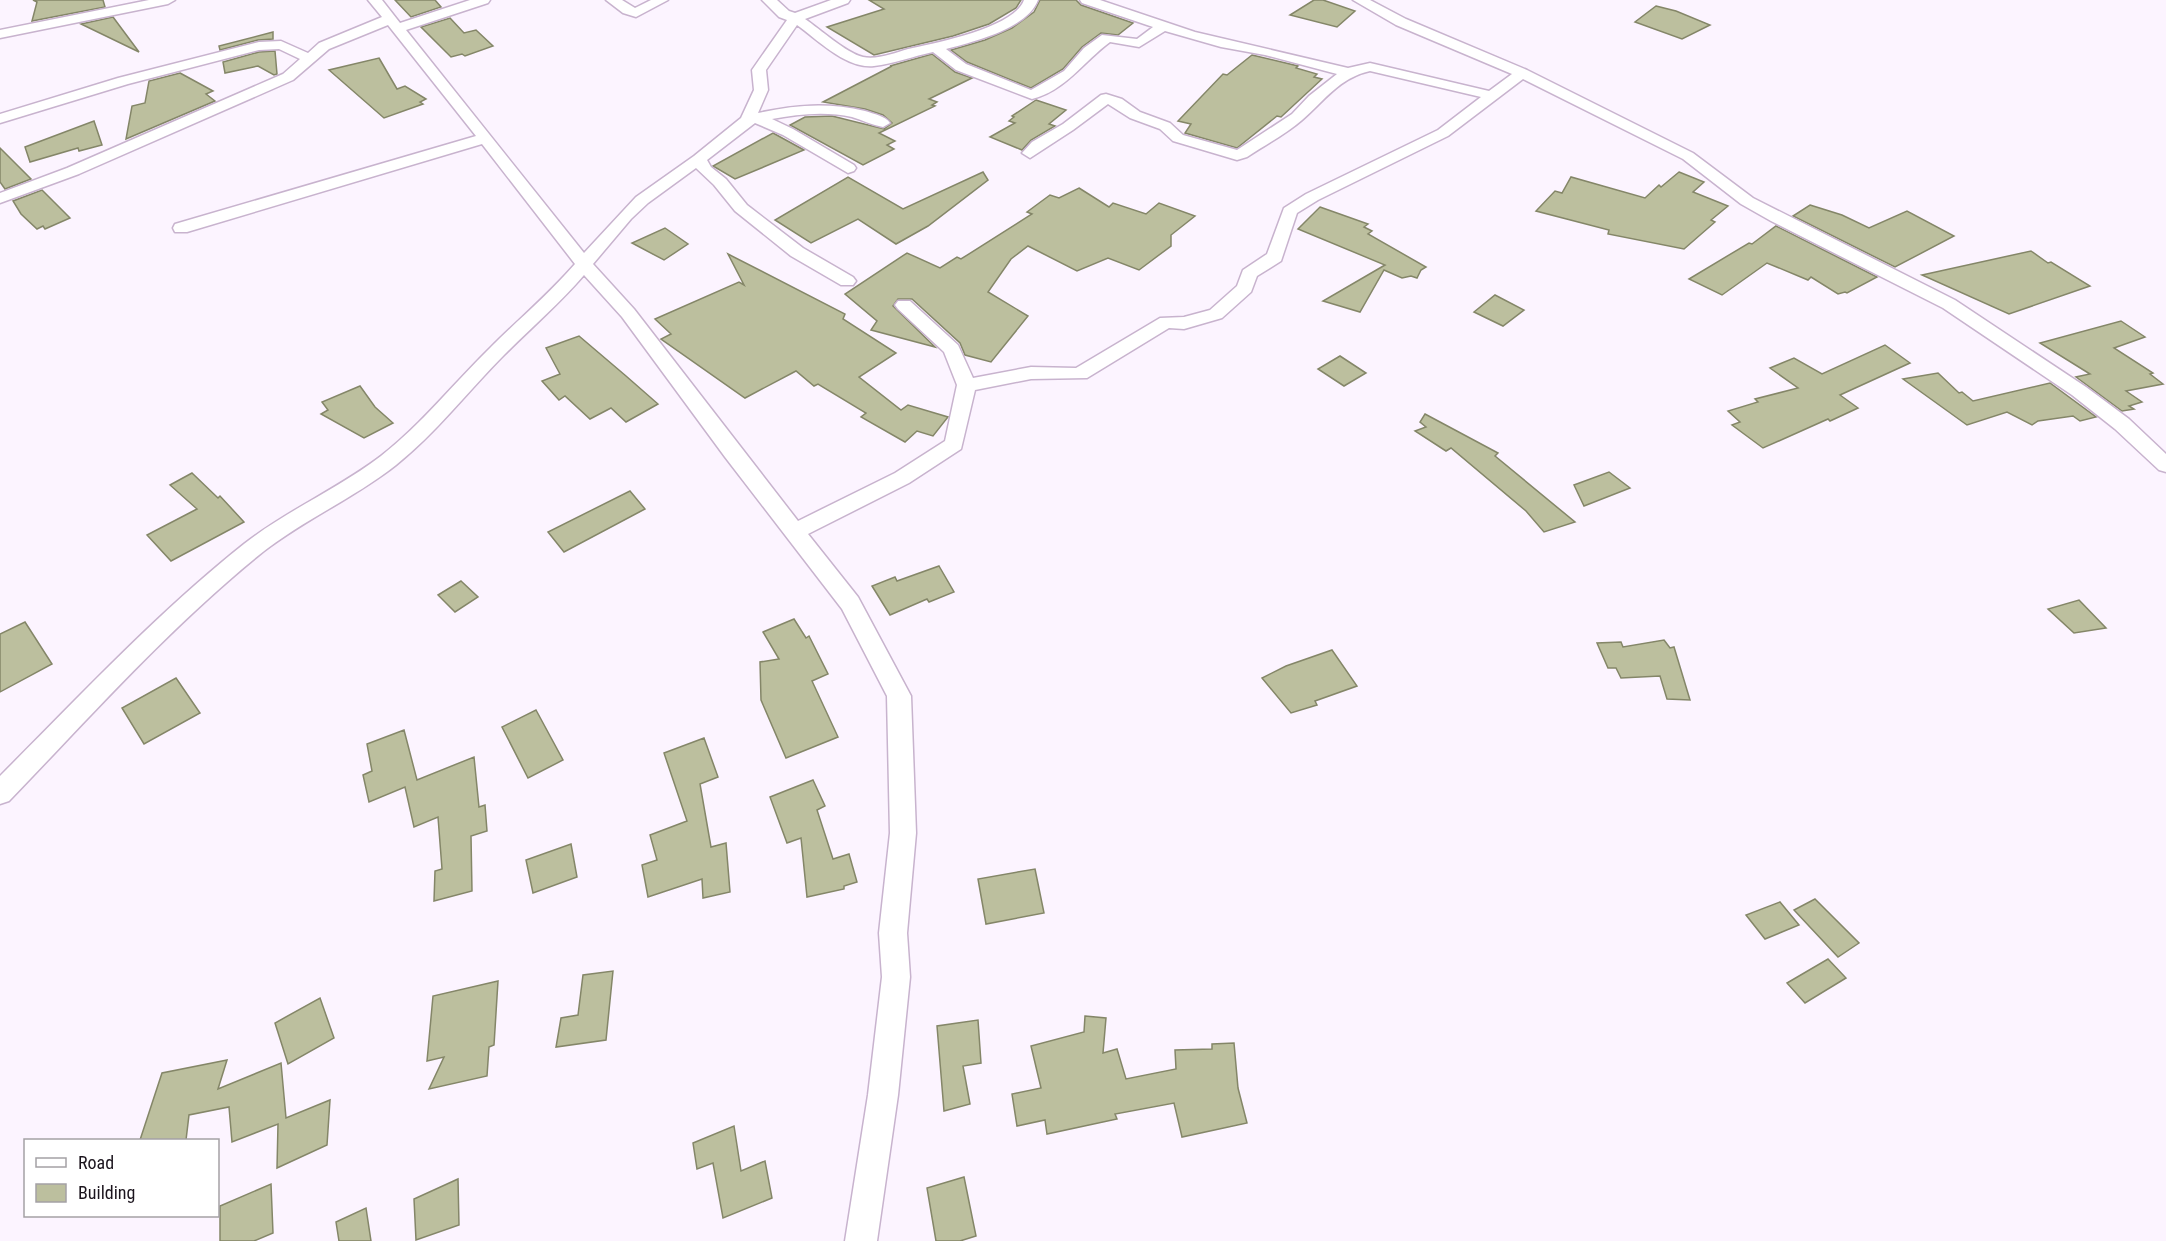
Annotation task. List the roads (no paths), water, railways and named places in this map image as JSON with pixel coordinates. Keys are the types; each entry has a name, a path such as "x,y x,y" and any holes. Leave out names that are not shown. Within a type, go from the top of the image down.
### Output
{"street":[{"path":"0,34 168,0"},
{"path":"375,0 584,264 628,313 732,452 796,531 850,603 899,696 903,833 893,933 896,976 883,1095 861,1241"},
{"path":"0,198 73,171 288,77 324,46 483,0"},
{"path":"613,0 636,13 661,0"},
{"path":"769,0 784,14 795,18 851,57 873,62 973,38 1003,25 1028,8 1028,1"},
{"path":"752,119 761,90 759,70 786,27 795,18 843,0"},
{"path":"1087,0 1221,43 1266,51 1348,72"},
{"path":"1360,0 1401,22 1522,74 1688,156 1746,201 1949,304 2079,391 2122,424 2166,465"},
{"path":"935,47 961,67 1032,95 1069,74 1089,51 1107,38 1139,43 1164,26"},
{"path":"0,119 123,81 259,46 281,45 308,58"},
{"path":"1030,153 1036,145 1068,127 1106,98 1118,102 1135,115 1165,126 1179,138 1193,144 1237,155 1298,117 1314,99 1348,72 1370,67 1493,96"},
{"path":"966,385 1030,373 1080,374 1166,322 1184,323 1216,314 1245,288 1249,274 1275,257 1290,212 1331,187 1443,133 1522,74"},
{"path":"0,793 149,641 251,550 387,462 413,440 498,350 555,298 625,216 642,200 752,119 794,110 830,108 867,115 884,123"},
{"path":"752,119 788,132 848,168"},
{"path":"181,228 486,138"},
{"path":"699,159 704,169 720,182 741,208 797,252 847,282"},
{"path":"796,531 902,478 954,444 966,385 952,349 904,304"}]}
